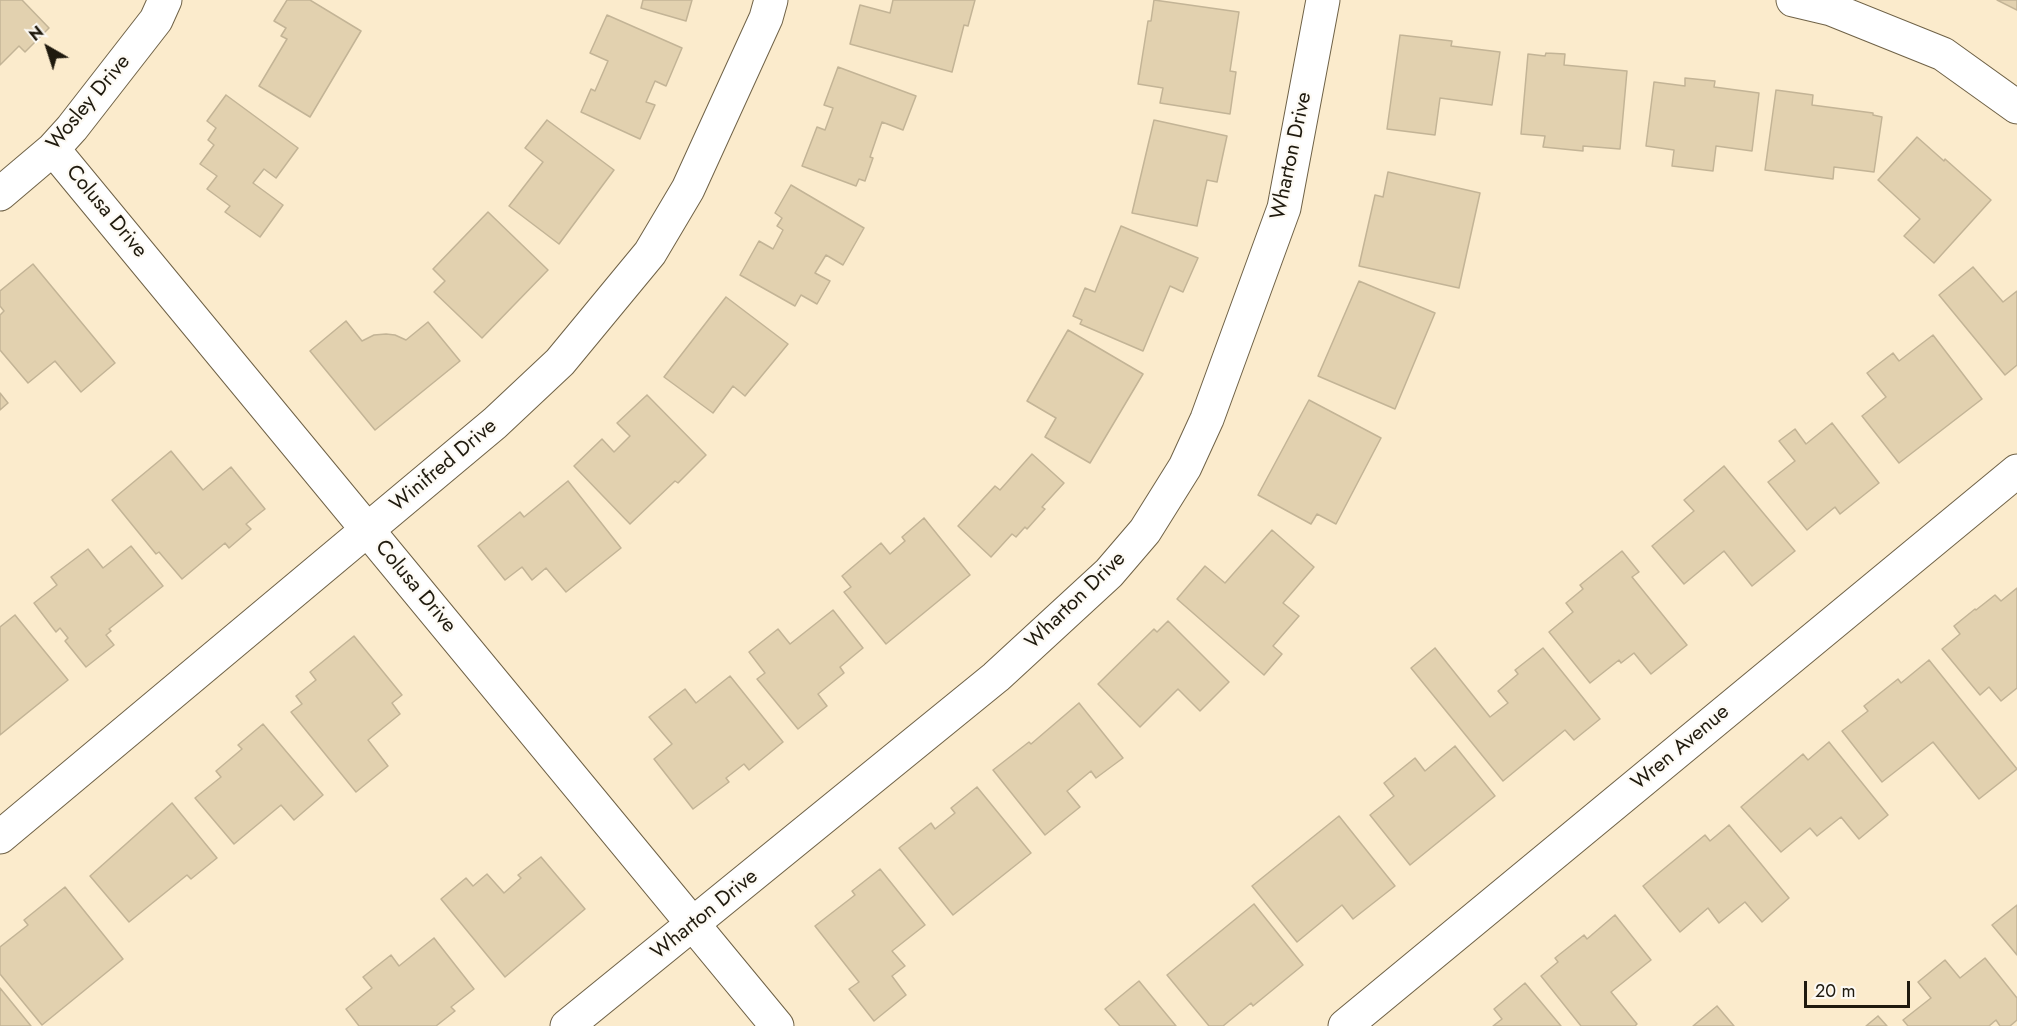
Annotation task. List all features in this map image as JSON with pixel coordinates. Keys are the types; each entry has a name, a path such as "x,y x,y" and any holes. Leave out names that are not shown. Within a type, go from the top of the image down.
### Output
{"street":[{"name":"Wosley Drive","path":"0,194 53,148 72,128 156,20 165,0"},
{"name":"Winifred Drive","path":"0,837 495,423 560,362 650,253 688,189 766,18 771,0"},
{"name":"Wharton Drive","path":"567,1026 996,677 1109,573 1145,531 1185,467 1207,419 1284,208 1323,0"},
{"path":"1793,0 1831,9 1943,54 2017,107"},
{"name":"Colusa Drive","path":"53,148 777,1026"},
{"name":"Wren Avenue","path":"1345,1026 2017,471"}],"building":[{"path":"0,0 22,0 49,28 25,52 19,46 0,65"},
{"path":"287,0 310,0 361,31 310,117 259,86 287,39 281,36 286,28 274,21"},
{"path":"643,0 692,0 686,21 641,8"},
{"path":"893,0 975,0 968,26 964,25 952,72 850,44 860,5 890,13"},
{"path":"1154,0 1239,12 1230,71 1236,72 1230,114 1160,103 1163,88 1138,84 1148,21 1151,21"},
{"path":"1997,0 2017,0 2017,10"},
{"path":"607,15 682,48 666,86 655,81 646,102 655,105 640,139 581,112 591,89 595,91 608,61 590,53"},
{"path":"1400,35 1452,41 1451,46 1500,52 1492,105 1440,98 1435,135 1387,129"},
{"path":"1546,53 1565,54 1564,65 1627,71 1620,149 1583,146 1583,151 1543,147 1545,136 1521,134 1528,54 1545,56"},
{"path":"838,67 916,96 903,130 882,122 870,157 873,158 865,181 859,179 856,186 802,166 817,127 825,130 833,108 824,105"},
{"path":"1685,78 1715,81 1714,87 1759,93 1752,151 1716,146 1713,171 1672,166 1674,150 1646,146 1654,82 1685,86"},
{"path":"1776,90 1813,95 1812,105 1873,113 1873,115 1882,117 1874,172 1834,167 1833,179 1765,170"},
{"path":"226,95 298,148 276,178 264,169 253,183 283,205 260,237 225,212 230,206 207,189 217,176 200,164 214,145 208,140 216,128 207,121"},
{"path":"547,120 614,170 559,244 509,206 543,162 525,148"},
{"path":"1154,120 1227,136 1217,182 1207,180 1197,226 1132,213"},
{"path":"1917,137 1991,200 1934,263 1904,236 1920,219 1878,180"},
{"path":"1388,172 1480,193 1459,288 1359,266 1375,195 1383,197"},
{"path":"791,185 864,228 843,265 826,255 815,273 830,281 817,304 801,295 795,306 740,275 759,241 773,249 783,230 777,226 782,218 775,213"},
{"path":"488,212 548,270 482,338 434,292 445,281 433,269"},
{"path":"1121,226 1198,258 1183,292 1170,286 1143,351 1080,324 1082,320 1073,316 1085,288 1095,292"},
{"path":"33,264 115,363 81,392 55,361 28,383 0,350 0,315 4,311 0,306 0,291"},
{"path":"1973,267 2003,302 2017,291 2017,365 2005,375 1939,295"},
{"path":"1359,281 1435,313 1395,409 1318,376"},
{"path":"726,297 788,344 745,396 733,386 713,413 664,377"},
{"path":"346,321 362,341 374,335 386,334 406,340 428,322 460,361 375,430 310,351"},
{"path":"1068,330 1143,374 1090,463 1045,437 1056,418 1027,401"},
{"path":"1933,335 1982,399 1899,463 1862,416 1886,397 1867,373 1893,353 1899,361"},
{"path":"0,393 8,403 0,410"},
{"path":"647,395 706,455 678,483 675,481 630,524 574,466 602,439 614,452 630,436 617,423"},
{"path":"1309,400 1381,438 1336,524 1317,514 1311,524 1258,495"},
{"path":"1832,423 1879,483 1840,514 1835,507 1807,530 1768,482 1795,461 1779,441 1795,429 1806,444"},
{"path":"171,451 203,490 231,467 265,509 246,524 251,529 229,548 225,543 182,579 159,552 156,554 112,500"},
{"path":"1032,454 1064,483 1042,507 1045,509 1027,529 1025,527 1016,537 1012,534 991,557 958,526 995,486 1000,490"},
{"path":"1724,466 1795,551 1752,586 1724,551 1684,584 1652,546 1694,511 1684,500"},
{"path":"568,481 621,548 566,592 546,568 532,580 522,567 505,580 478,546 520,512 524,517"},
{"path":"924,518 970,575 886,644 844,592 851,587 842,576 881,543 890,554 905,541 902,537"},
{"path":"1272,530 1314,567 1283,603 1299,616 1273,646 1282,654 1264,675 1177,599 1205,566 1225,583"},
{"path":"131,546 163,586 109,629 111,631 106,635 114,645 86,667 65,641 68,638 60,628 56,632 34,603 57,585 51,577 88,549 103,568"},
{"path":"1622,551 1639,572 1632,577 1687,645 1651,674 1634,653 1621,663 1619,660 1590,683 1549,632 1573,612 1566,603 1583,589 1580,585"},
{"path":"2017,588 2017,688 2001,701 1989,687 1980,695 1942,649 1960,634 1954,626 1995,595 2001,601"},
{"path":"833,610 863,648 840,667 844,673 818,694 827,706 798,729 757,679 765,673 749,652 778,629 790,644"},
{"path":"15,615 68,680 0,735 0,627"},
{"path":"1168,621 1229,682 1200,711 1178,689 1140,727 1098,684 1154,629 1157,632"},
{"path":"354,636 402,695 392,703 400,714 368,740 388,766 356,792 291,712 302,704 296,696 316,680 310,672"},
{"path":"1435,648 1490,717 1508,703 1498,691 1518,674 1515,670 1543,648 1600,719 1574,740 1565,730 1503,781 1411,668"},
{"path":"1929,660 2017,769 1979,799 1933,742 1882,782 1842,731 1868,711 1864,706 1898,679 1901,683"},
{"path":"730,676 783,742 749,770 744,764 726,778 729,782 693,809 654,759 672,744 649,717 685,689 696,703"},
{"path":"1079,703 1123,758 1096,778 1091,771 1067,791 1080,807 1045,835 993,770 1029,742 1031,744"},
{"path":"263,724 323,795 294,820 281,805 234,844 195,798 221,777 216,771 242,749 238,745"},
{"path":"1829,742 1888,815 1859,839 1841,817 1817,836 1810,828 1781,852 1741,807 1803,754 1808,760"},
{"path":"1455,746 1495,796 1410,865 1370,815 1394,796 1384,783 1415,758 1425,771"},
{"path":"977,787 1031,853 953,915 899,848 931,823 935,829 955,813 951,808"},
{"path":"172,803 217,858 191,879 187,875 129,922 90,876"},
{"path":"1339,816 1395,886 1353,919 1342,905 1297,942 1252,886"},
{"path":"1729,825 1789,898 1762,922 1745,902 1719,923 1708,908 1680,932 1643,886 1705,835 1710,841"},
{"path":"541,857 585,909 505,977 441,899 466,878 473,886 487,874 504,893 521,878 518,875"},
{"path":"880,869 925,925 892,951 905,966 892,976 906,995 874,1021 849,989 859,982 815,926 855,895 852,891"},
{"path":"65,887 123,959 42,1025 0,974 0,947 28,925 24,920"},
{"path":"1254,904 1303,965 1253,1006 1251,1003 1223,1026 1209,1026 1167,975"},
{"path":"2017,905 2017,955 1992,925"},
{"path":"1615,915 1651,960 1611,992 1637,1024 1635,1026 1581,1026 1541,976 1558,962 1555,958 1584,935 1587,939"},
{"path":"434,938 474,989 451,1007 455,1011 436,1026 359,1026 346,1009 372,988 363,977 391,955 399,966"},
{"path":"1985,958 2017,998 2017,1020 2010,1026 2000,1026 1996,1020 1989,1026 1908,1026 1903,1020 1931,998 1918,982 1945,960 1960,978"},
{"path":"1139,981 1176,1026 1120,1026 1105,1009"},
{"path":"1525,983 1561,1026 1493,1026 1502,1019 1494,1009"},
{"path":"0,988 31,1026 0,1026"},
{"path":"1717,1006 1734,1026 1693,1026"},
{"path":"1878,1016 1887,1026 1866,1026"}]}
